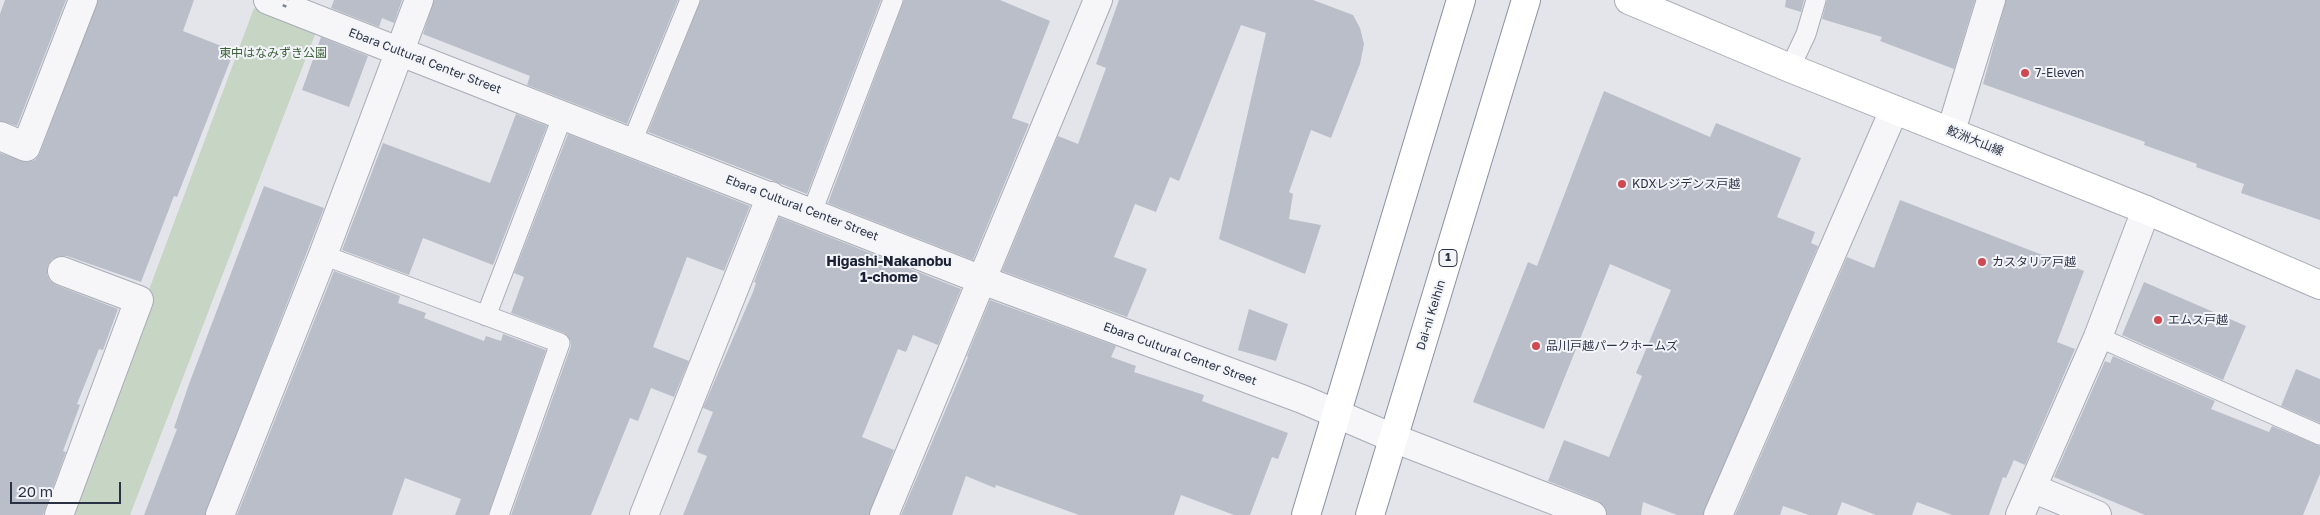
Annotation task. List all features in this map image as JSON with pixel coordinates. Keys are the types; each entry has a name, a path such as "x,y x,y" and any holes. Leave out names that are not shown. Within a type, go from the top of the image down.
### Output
{"main road":[{"path":"1306,515 1461,0"},
{"name":"Dai-ni Keihin","path":"1370,515 1526,0"},
{"name":"鮫洲大山線","path":"1638,2 1790,68 2146,210 2320,285"}],"street":[{"path":"0,136 26,147 83,0"},
{"name":"Ebara Cultural Center Street","path":"268,0 772,196 982,280 1302,399 1336,415 1592,515"},
{"path":"220,515 323,255 419,0"},
{"path":"884,515 1098,0"},
{"path":"1951,131 1991,0"},
{"path":"1718,515 1894,110"},
{"path":"644,515 772,196"},
{"path":"2020,515 2098,337 2146,210"},
{"path":"60,515 139,300 62,270"},
{"path":"2032,488 2097,515"}],"lane":[{"path":"632,142 690,0"},
{"path":"812,212 893,0"},
{"path":"1790,68 1806,34 1816,0"},
{"path":"486,316 563,115"},
{"path":"323,255 560,343 499,515"},
{"path":"2098,337 2320,435"}],"green space":[{"name":"東中はなみずき公園","path":"254,8 316,32 130,515 65,515"}],"building":[{"path":"5,0 66,0 17,126 0,121 0,14"},
{"path":"98,0 194,0 183,31 234,51 177,197 174,196 141,282 67,256 52,259 48,265 47,274 50,281 56,285 118,309 103,350 99,349 77,404 80,405 63,451 66,452 43,515 0,515 0,153 28,162 35,160 40,153"},
{"path":"334,0 402,0 394,23 382,18 379,27 331,8"},
{"path":"434,0 678,0 627,124 527,85 530,76 423,34"},
{"path":"701,0 881,0 807,194 648,132"},
{"path":"904,0 1000,0 1050,21 1012,118 1029,124 973,260 828,203"},
{"path":"1119,0 1313,0 1353,15 1360,28 1364,44 1360,64 1331,138 1311,130 1289,192 1293,194 1289,219 1321,225 1305,274 1219,239 1266,33 1241,25 1179,181 1170,177 1156,212 1135,204 1114,257 1147,269 1127,317 1002,271 1058,136 1078,144 1106,68 1096,64"},
{"path":"1786,0 1804,0 1801,12 1785,7"},
{"path":"1827,0 1975,0 1954,69 1880,41 1882,37 1822,19"},
{"path":"2006,0 2320,0 2320,220 2241,193 2244,184 2196,167 2197,164 2144,145 2145,142 1983,84"},
{"path":"321,37 368,56 349,107 302,90"},
{"path":"1604,91 1710,137 1716,123 1801,158 1777,217 1815,232 1811,243 1818,246 1703,515 1677,515 1643,502 1641,515 1607,515 1604,506 1598,501 1548,481 1564,440 1609,457 1642,376 1636,373 1671,290 1610,264 1544,429 1473,402 1528,262 1537,266"},
{"path":"516,114 547,126 493,265 423,238 409,275 342,250 383,143 490,183"},
{"path":"568,134 750,206 724,271 687,257 653,347 689,361 674,397 651,388 638,421 630,418 591,515 511,515 571,346 571,341 564,333 511,313 524,277 514,273"},
{"path":"264,186 324,208 205,515 144,515 177,429 174,428 189,384"},
{"path":"1900,200 2084,271 2057,342 2075,349 2025,465 2014,460 2006,478 2003,477 1989,515 1952,515 1917,502 1912,515 1876,515 1842,502 1837,515 1809,515 1783,506 1780,515 1735,515 1847,257 1874,268"},
{"path":"779,217 961,289 938,345 913,335 906,352 898,349 862,437 894,450 869,515 683,515 707,456 697,452 713,412 703,408 753,292 756,283 754,282"},
{"path":"334,271 400,296 398,303 426,313 424,318 484,341 486,336 501,341 503,334 546,350 488,515 455,515 461,499 405,478 392,515 237,515"},
{"path":"2144,282 2246,326 2223,380 2122,335"},
{"path":"990,300 1116,346 1111,357 1136,366 1134,372 1204,395 1202,401 1288,433 1278,459 1272,457 1250,515 1234,515 1181,495 1174,515 1079,515 996,485 995,488 966,476 952,515 901,515"},
{"path":"1249,309 1288,324 1276,361 1238,350"},
{"path":"2113,356 2215,401 2211,409 2269,432 2272,426 2320,446 2320,474 2303,515 2145,515 2054,477 2105,361 2110,363"},
{"path":"2296,369 2320,379 2320,423 2281,406"}],"railway":[{"path":"284,7 287,0"}],"place":[{"name":"7-Eleven","path":"2025,73"},
{"name":"KDXレジデンス戸越","path":"1622,184"},
{"name":"カスタリア戸越","path":"1982,262"},
{"name":"エムス戸越","path":"2158,320"},
{"name":"品川戸越パークホームズ","path":"1536,346"}],"district":[{"name":"Higashi-Nakanobu 1-chome","path":"889,270"}]}
